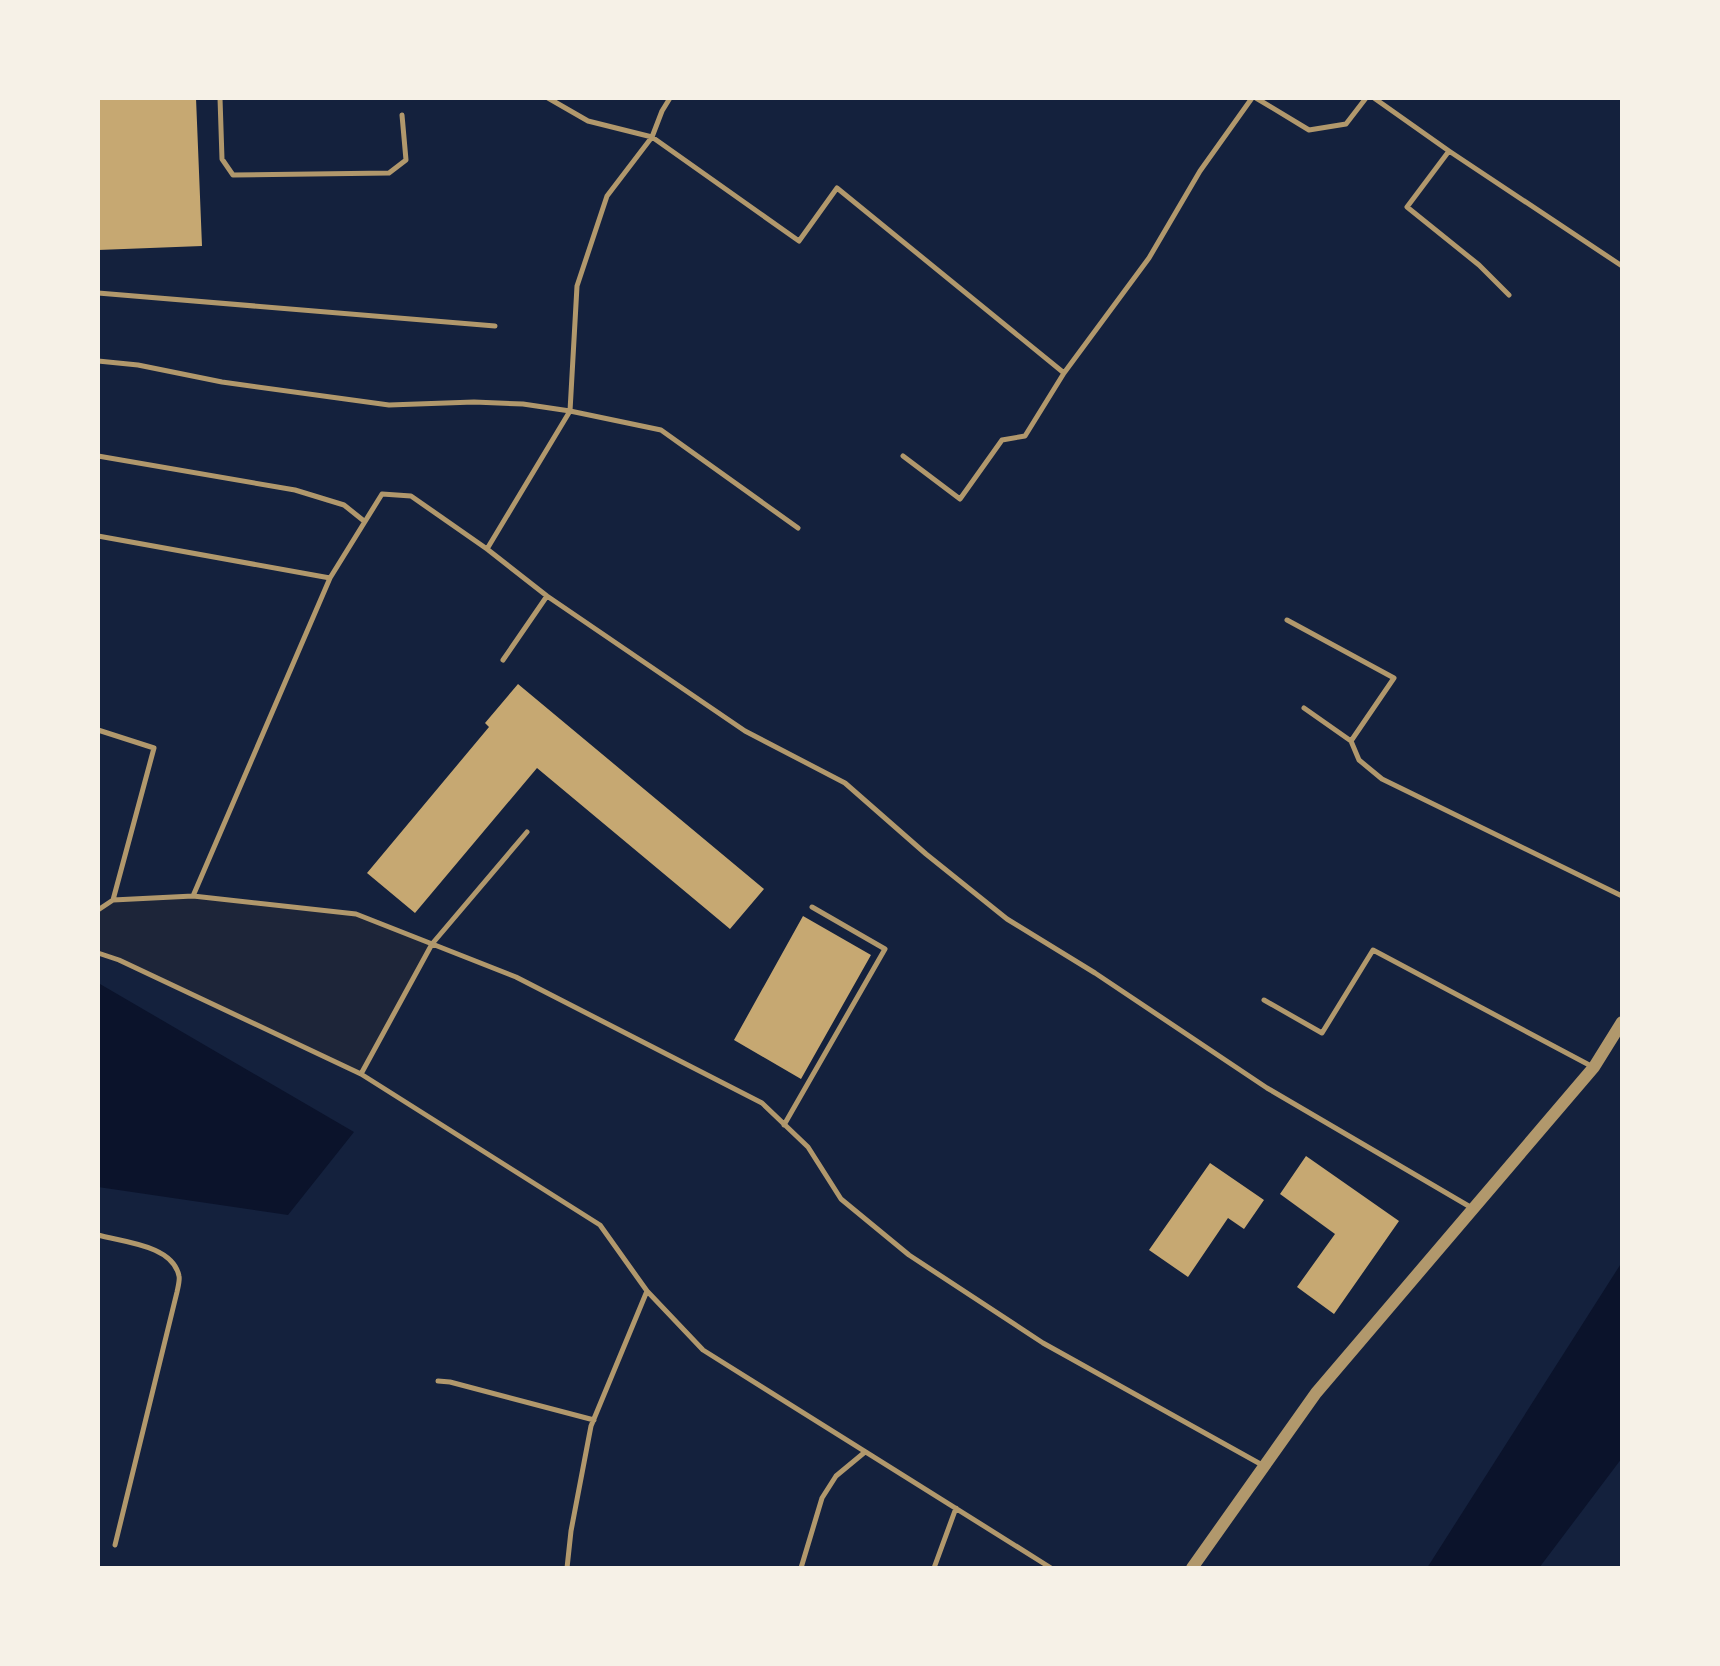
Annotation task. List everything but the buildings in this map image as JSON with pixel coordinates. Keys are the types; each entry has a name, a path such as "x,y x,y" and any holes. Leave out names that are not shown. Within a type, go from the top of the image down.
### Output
{"street":[{"path":"1192,1568 1316,1393 1594,1067 1622,1022"}],"lane":[{"path":"220,98 222,159 233,175 389,173 406,160 402,115"},
{"path":"548,98 588,121 652,137 799,241 837,188 1065,373"},
{"path":"487,549 570,411 577,286 607,196 652,137 670,98"},
{"path":"903,456 960,499 1002,440 1024,436 1065,373 1149,258 1200,171 1254,98 1310,130 1346,124 1366,98"},
{"path":"1374,98 1448,151 1622,266"},
{"path":"1448,151 1406,207 1479,265 1509,295"},
{"path":"98,293 495,326"},
{"path":"98,361 138,365 222,382 389,405 474,402 523,404 661,430 798,528"},
{"path":"98,456 295,490 344,505 364,521"},
{"path":"193,896 330,578 382,494 411,496 487,549 547,596 745,732 845,783 926,854 1007,919 1095,973 1267,1088 1472,1208"},
{"path":"98,536 330,578"},
{"path":"503,660 547,596"},
{"path":"1287,620 1394,678 1351,741"},
{"path":"1304,708 1351,741 1359,760 1381,779 1622,896"},
{"path":"98,730 154,748 113,900"},
{"path":"361,1074 432,944 527,832"},
{"path":"98,910 113,900 193,896 356,914 516,977 762,1103 808,1147 841,1199 909,1255 1043,1343 1264,1466"},
{"path":"784,1125 886,949 812,907"},
{"path":"1264,1000 1322,1032 1373,950 1594,1067"},
{"path":"98,953 119,960 361,1074 600,1225 647,1291 703,1350 1051,1568"},
{"path":"98,1235 162,1252 172,1261 179,1276 115,1545"},
{"path":"567,1568 571,1531 594,1420 647,1291"},
{"path":"438,1381 594,1420"},
{"path":"801,1568 822,1497 836,1476 865,1452"},
{"path":"934,1568 956,1508"}],"shaded area":[{"path":"193,896 356,914 432,944 361,1074 98,953 98,910 113,900"},
{"path":"100,984 354,1132 288,1215 98,1187"},
{"path":"1622,1262 1622,1458 1539,1568 1427,1568"}]}
